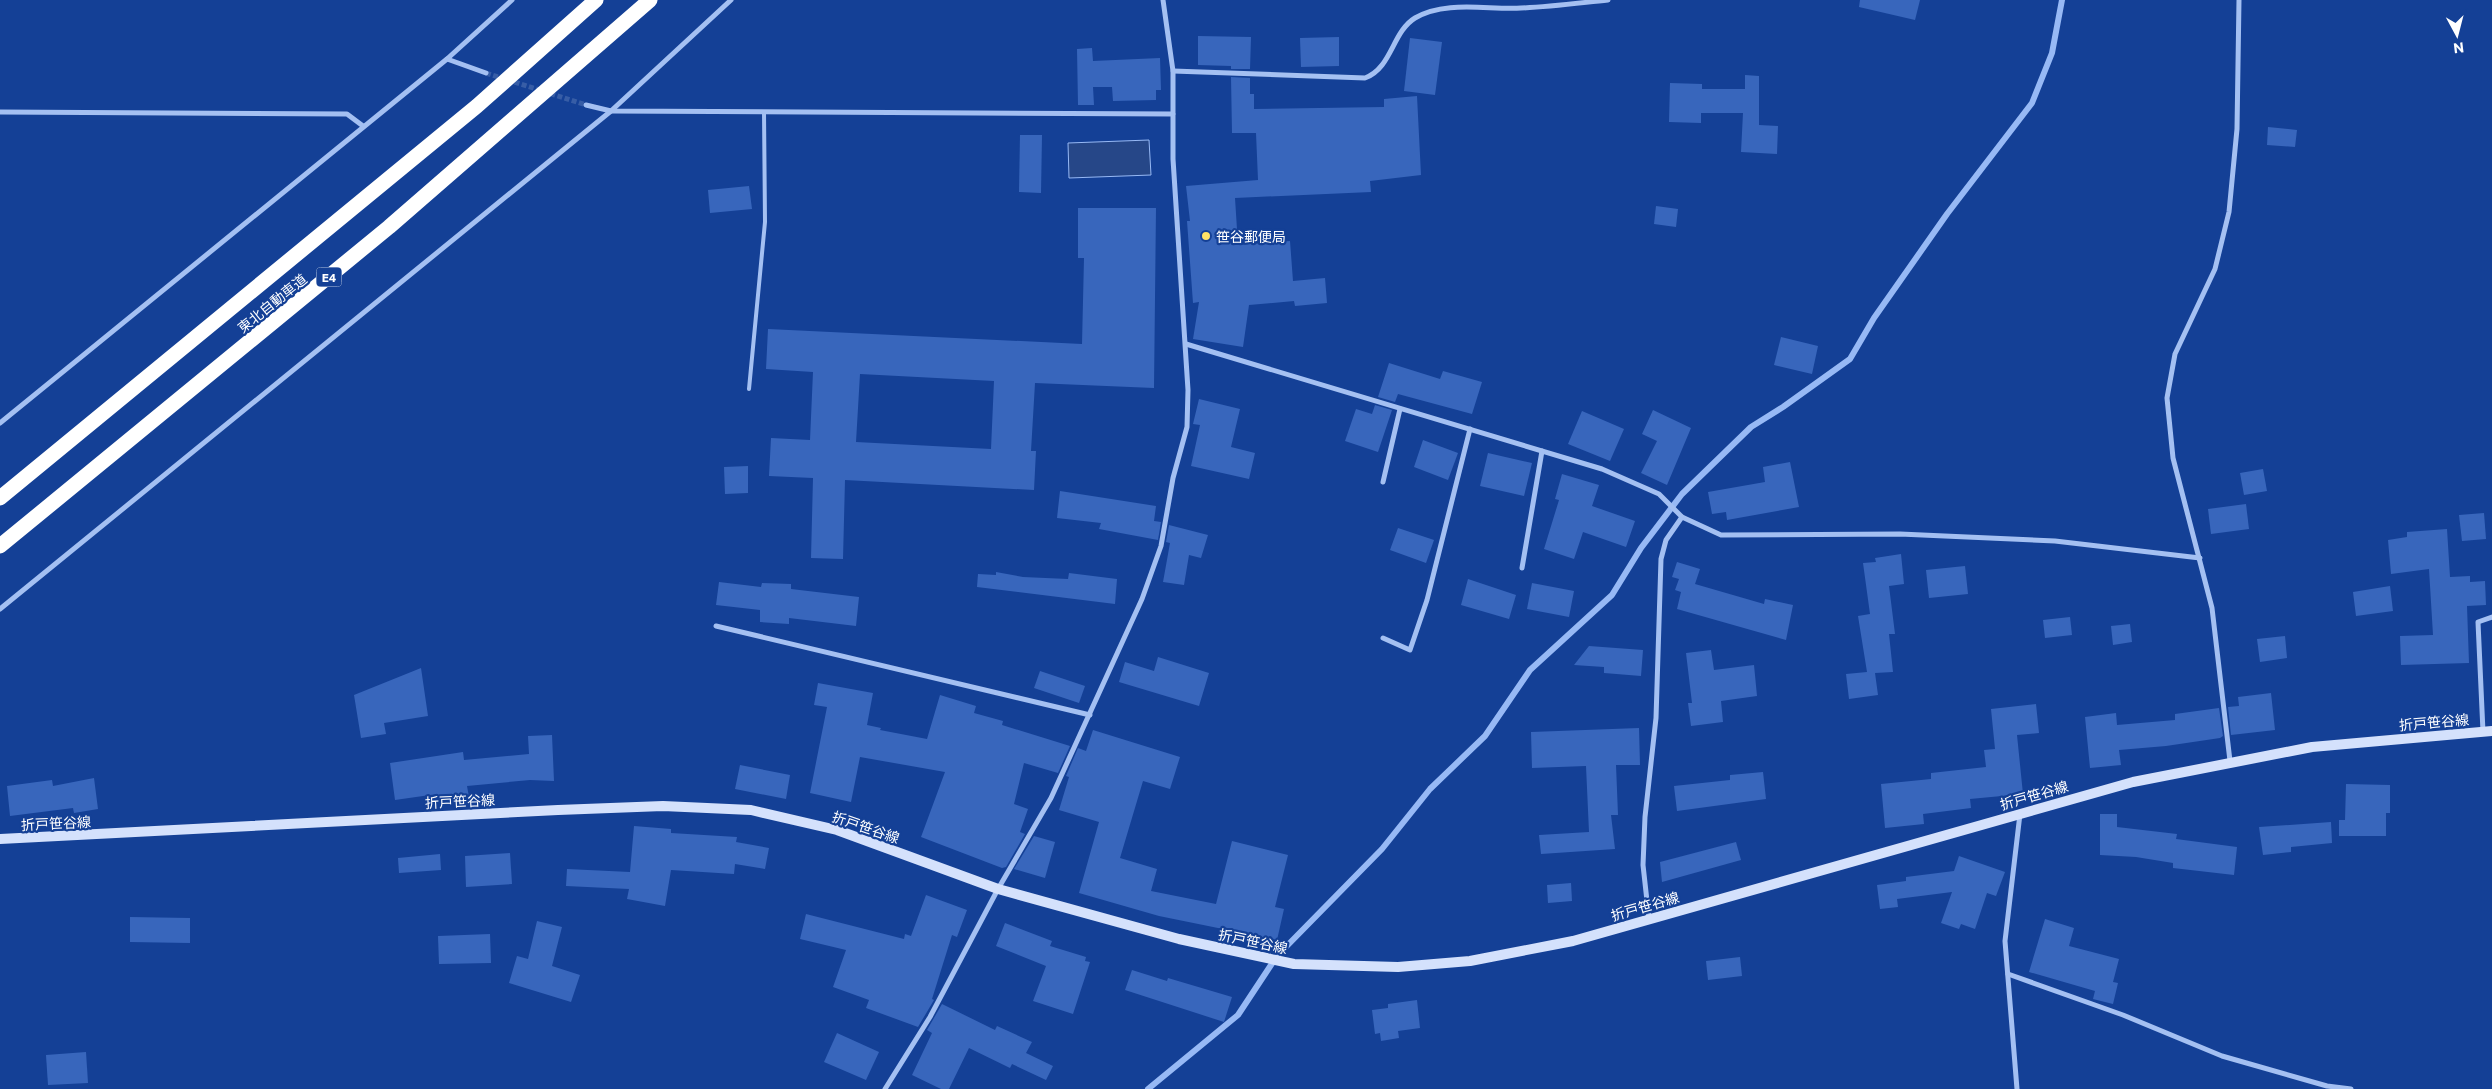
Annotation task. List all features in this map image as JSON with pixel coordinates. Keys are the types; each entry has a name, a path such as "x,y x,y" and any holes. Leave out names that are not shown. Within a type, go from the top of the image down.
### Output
{"highway":[{"name":"東北自動車道","path":"0,498 477,106 596,0"},
{"name":"東北自動車道","path":"0,546 389,227 650,0"}],"main road":[{"name":"折戸笹谷線","path":"0,840 558,810 663,806 752,810 837,830 998,889 1180,940 1294,964 1333,967 1398,967 1470,961 1574,941 2133,782 2230,761 2312,747 2487,731"}],"street":[{"path":"0,423 362,126 447,59 512,0"},
{"path":"0,609 611,111 731,0"},
{"path":"885,1089 930,1017 998,889 1051,798 1142,600 1161,546 1173,478 1187,427 1186,344 1173,159 1173,71 1163,0"},
{"path":"1173,71 1365,78 1375,74 1381,67 1396,41 1414,18 1432,11 1452,8 1520,8 1608,0"},
{"path":"2230,761 2212,608 2173,458 2167,398 2175,354 2215,269 2229,212 2237,130 2239,0"},
{"path":"447,59 486,74"},
{"path":"586,106 611,111 1173,114"},
{"path":"0,112 347,114 362,126"},
{"path":"1186,344 1602,469 1659,494 1682,517 1722,535 1900,534 2055,541 2200,558"},
{"path":"1383,482 1400,409"},
{"path":"1383,638 1410,650 1427,600 1470,430"},
{"path":"1522,568 1542,451"},
{"path":"1649,919 1643,866 1645,817 1656,718 1662,559 1666,540 1682,517"},
{"path":"2487,731 2478,622 2492,617"},
{"path":"716,626 1090,715"},
{"path":"2017,1089 2005,941 2020,814"},
{"path":"2008,974 2123,1015 2222,1056 2328,1086 2351,1089"}],"lane":[{"path":"749,389 765,222 764,112"}],"water":[{"path":"1149,140 1151,175 1069,178 1068,143"}],"building":[{"path":"1860,0 1920,0 1915,20 1859,7"},
{"path":"1198,36 1251,37 1250,69 1231,69 1231,66 1198,65"},
{"path":"1339,37 1339,66 1301,67 1300,38"},
{"path":"1410,38 1442,42 1435,95 1404,91"},
{"path":"1092,48 1093,61 1160,58 1161,90 1156,90 1156,100 1113,101 1112,87 1093,87 1094,105 1078,105 1077,49"},
{"path":"1745,75 1759,76 1759,125 1778,126 1777,154 1741,152 1743,113 1701,113 1701,123 1669,122 1670,83 1702,84 1702,89 1745,89"},
{"path":"1231,77 1250,78 1250,94 1254,94 1254,109 1384,107 1384,99 1417,96 1421,175 1370,181 1371,192 1235,198 1238,245 1290,241 1293,281 1325,278 1327,303 1295,306 1294,301 1249,305 1243,347 1193,339 1199,302 1193,303 1187,221 1190,221 1186,186 1258,180 1256,133 1232,133"},
{"path":"2268,127 2297,130 2295,147 2267,145"},
{"path":"1020,135 1042,135 1041,193 1019,192"},
{"path":"749,186 752,209 710,213 708,190"},
{"path":"1656,206 1678,209 1676,227 1654,224"},
{"path":"1078,208 1156,208 1154,388 1035,383 1031,451 1036,451 1034,490 845,480 843,559 811,558 813,478 769,476 771,438 810,440 813,372 766,369 768,329 1082,344 1084,258 1078,258","holes":["860,374 994,381 991,449 856,442"]},
{"path":"1781,337 1818,346 1812,374 1774,365"},
{"path":"1389,363 1440,379 1443,371 1482,382 1472,414 1398,394 1395,402 1378,397"},
{"path":"1199,399 1240,409 1231,447 1255,453 1249,479 1191,466 1200,425 1193,424"},
{"path":"1375,405 1392,410 1378,452 1345,441 1356,409 1372,414"},
{"path":"1653,410 1691,428 1667,485 1641,473 1657,441 1642,434"},
{"path":"1582,411 1624,429 1610,461 1568,444"},
{"path":"1423,440 1458,453 1448,480 1414,467"},
{"path":"1488,453 1532,463 1524,496 1480,486"},
{"path":"1790,462 1799,507 1727,520 1726,512 1712,514 1708,492 1765,482 1763,467"},
{"path":"748,466 748,493 725,494 724,467"},
{"path":"2263,469 2267,491 2244,495 2240,473"},
{"path":"1562,474 1599,485 1592,506 1635,521 1626,547 1583,532 1574,559 1544,549 1559,500 1555,499"},
{"path":"1060,491 1156,506 1154,521 1161,522 1158,540 1099,529 1101,523 1057,518"},
{"path":"2246,504 2249,529 2211,534 2208,509"},
{"path":"2484,513 2486,539 2462,541 2459,515"},
{"path":"1169,525 1208,535 1201,558 1189,555 1184,585 1163,582 1170,543 1166,542"},
{"path":"1398,528 1434,540 1426,563 1390,550"},
{"path":"2447,529 2450,577 2470,576 2470,582 2485,581 2486,605 2467,606 2469,663 2401,665 2400,636 2433,635 2429,569 2391,574 2388,540 2407,537 2407,532"},
{"path":"1901,554 1904,584 1889,586 1895,634 1889,634 1893,672 1875,673 1878,695 1849,699 1846,674 1867,672 1858,616 1870,614 1863,563 1876,562 1875,558"},
{"path":"1677,562 1700,569 1695,584 1764,604 1765,599 1793,605 1786,640 1677,609 1681,592 1675,590 1679,579 1672,577"},
{"path":"1965,566 1968,594 1929,598 1926,570"},
{"path":"996,572 1023,577 1068,579 1069,573 1117,579 1115,604 977,587 978,574 996,575"},
{"path":"1468,579 1516,595 1509,619 1461,605"},
{"path":"719,582 761,587 762,583 791,584 791,589 859,597 856,626 789,618 789,624 760,622 760,610 716,605"},
{"path":"1532,583 1574,591 1569,617 1527,609"},
{"path":"2390,586 2393,611 2356,616 2353,592"},
{"path":"2070,617 2072,635 2045,638 2043,620"},
{"path":"2130,624 2132,642 2113,645 2111,626"},
{"path":"2285,636 2287,658 2260,662 2257,639"},
{"path":"1589,646 1643,650 1641,676 1604,673 1604,667 1574,665"},
{"path":"1711,650 1714,670 1754,665 1757,696 1721,701 1723,722 1691,726 1688,703 1692,703 1686,653"},
{"path":"1158,657 1209,673 1199,706 1119,682 1125,662 1154,671"},
{"path":"421,668 428,716 384,723 386,734 361,738 354,695"},
{"path":"1040,671 1085,686 1079,703 1034,688"},
{"path":"818,683 873,693 867,725 881,728 880,730 927,739 940,695 976,706 974,713 1003,721 1002,725 1070,746 1058,773 1024,763 1014,804 1028,809 1020,832 1025,834 1006,867 1002,868 921,837 945,772 860,757 851,802 810,793 827,707 814,705"},
{"path":"2271,693 2275,730 2231,735 2228,707 2239,706 2238,697"},
{"path":"2036,704 2039,733 2017,735 2023,794 1970,799 1971,808 1923,814 1924,824 1885,828 1881,784 1931,779 1931,773 1986,767 1984,750 1995,749 1991,709"},
{"path":"2219,708 2223,736 2220,738 2166,746 2119,750 2121,765 2090,768 2085,717 2116,713 2117,725 2175,720 2175,714"},
{"path":"1639,728 1640,765 1616,765 1618,815 1611,815 1615,849 1541,854 1539,835 1589,832 1586,766 1532,768 1531,732"},
{"path":"1093,730 1180,757 1170,789 1143,781 1120,858 1157,869 1151,891 1216,904 1232,841 1288,855 1275,907 1284,909 1277,940 1159,916 1079,893 1099,822 1059,810 1069,777 1066,776 1078,748 1086,751"},
{"path":"552,735 554,781 530,780 467,786 469,797 438,801 437,794 395,800 390,763 463,752 464,760 529,754 528,736"},
{"path":"740,765 790,775 786,799 735,789"},
{"path":"1763,772 1766,799 1677,811 1674,786 1730,780 1730,775"},
{"path":"94,778 98,809 74,813 73,808 10,816 7,786 52,780 53,786"},
{"path":"2346,784 2390,785 2390,813 2386,813 2386,836 2339,836 2339,820 2345,820"},
{"path":"2100,814 2117,814 2117,827 2177,834 2176,839 2237,847 2234,875 2173,868 2173,863 2136,857 2100,855"},
{"path":"2331,822 2332,843 2291,847 2291,852 2263,855 2259,827"},
{"path":"634,826 671,829 671,833 737,837 736,842 769,848 765,869 735,864 734,874 671,870 665,906 627,899 629,889 566,886 567,869 630,872"},
{"path":"1034,836 1055,842 1045,878 1014,869"},
{"path":"1736,842 1741,860 1662,882 1660,862"},
{"path":"510,853 512,884 466,887 465,856"},
{"path":"440,854 441,870 399,873 398,858"},
{"path":"1959,856 2005,872 1996,896 1987,893 1975,929 1961,924 1959,929 1941,923 1952,892 1897,899 1898,907 1880,909 1877,885 1906,881 1906,877 1954,871"},
{"path":"1571,883 1572,901 1548,903 1547,885"},
{"path":"926,895 967,910 957,937 952,935 932,999 934,1000 918,1027 866,1008 869,1000 833,987 846,950 800,939 806,914 904,939 905,934 911,936"},
{"path":"130,917 190,918 190,943 130,942"},
{"path":"2045,919 2074,928 2069,946 2119,959 2113,982 2118,983 2113,1004 2093,999 2095,991 2029,972"},
{"path":"537,921 562,927 552,966 580,975 571,1002 509,983 517,956 528,959"},
{"path":"1005,923 1052,941 1050,946 1086,957 1085,961 1090,962 1073,1014 1033,1001 1046,966 996,946"},
{"path":"490,934 491,963 439,964 438,936"},
{"path":"1740,957 1742,976 1708,980 1706,961"},
{"path":"1132,970 1167,981 1168,978 1232,997 1224,1022 1125,990"},
{"path":"1417,1000 1420,1028 1398,1031 1399,1038 1381,1041 1380,1033 1375,1034 1372,1010 1388,1008 1388,1004"},
{"path":"942,1004 995,1030 997,1026 1032,1042 1026,1053 1053,1066 1046,1080 1012,1064 1010,1068 969,1048 949,1089 941,1089 912,1075 932,1033 927,1030"},
{"path":"837,1033 879,1052 866,1080 824,1062"},
{"path":"86,1052 88,1083 48,1085 46,1055"}],"waterway":[{"path":"1148,1089 1238,1015 1277,956 1382,849 1430,789 1485,736 1530,670 1612,595 1641,548 1682,494 1751,427 1783,407 1850,359 1874,318 1947,214 2032,103 2052,53 2062,0"}],"tunnel":[{"path":"486,73 586,105"}],"place":[{"name":"笹谷郵便局","path":"1206,236"}]}
